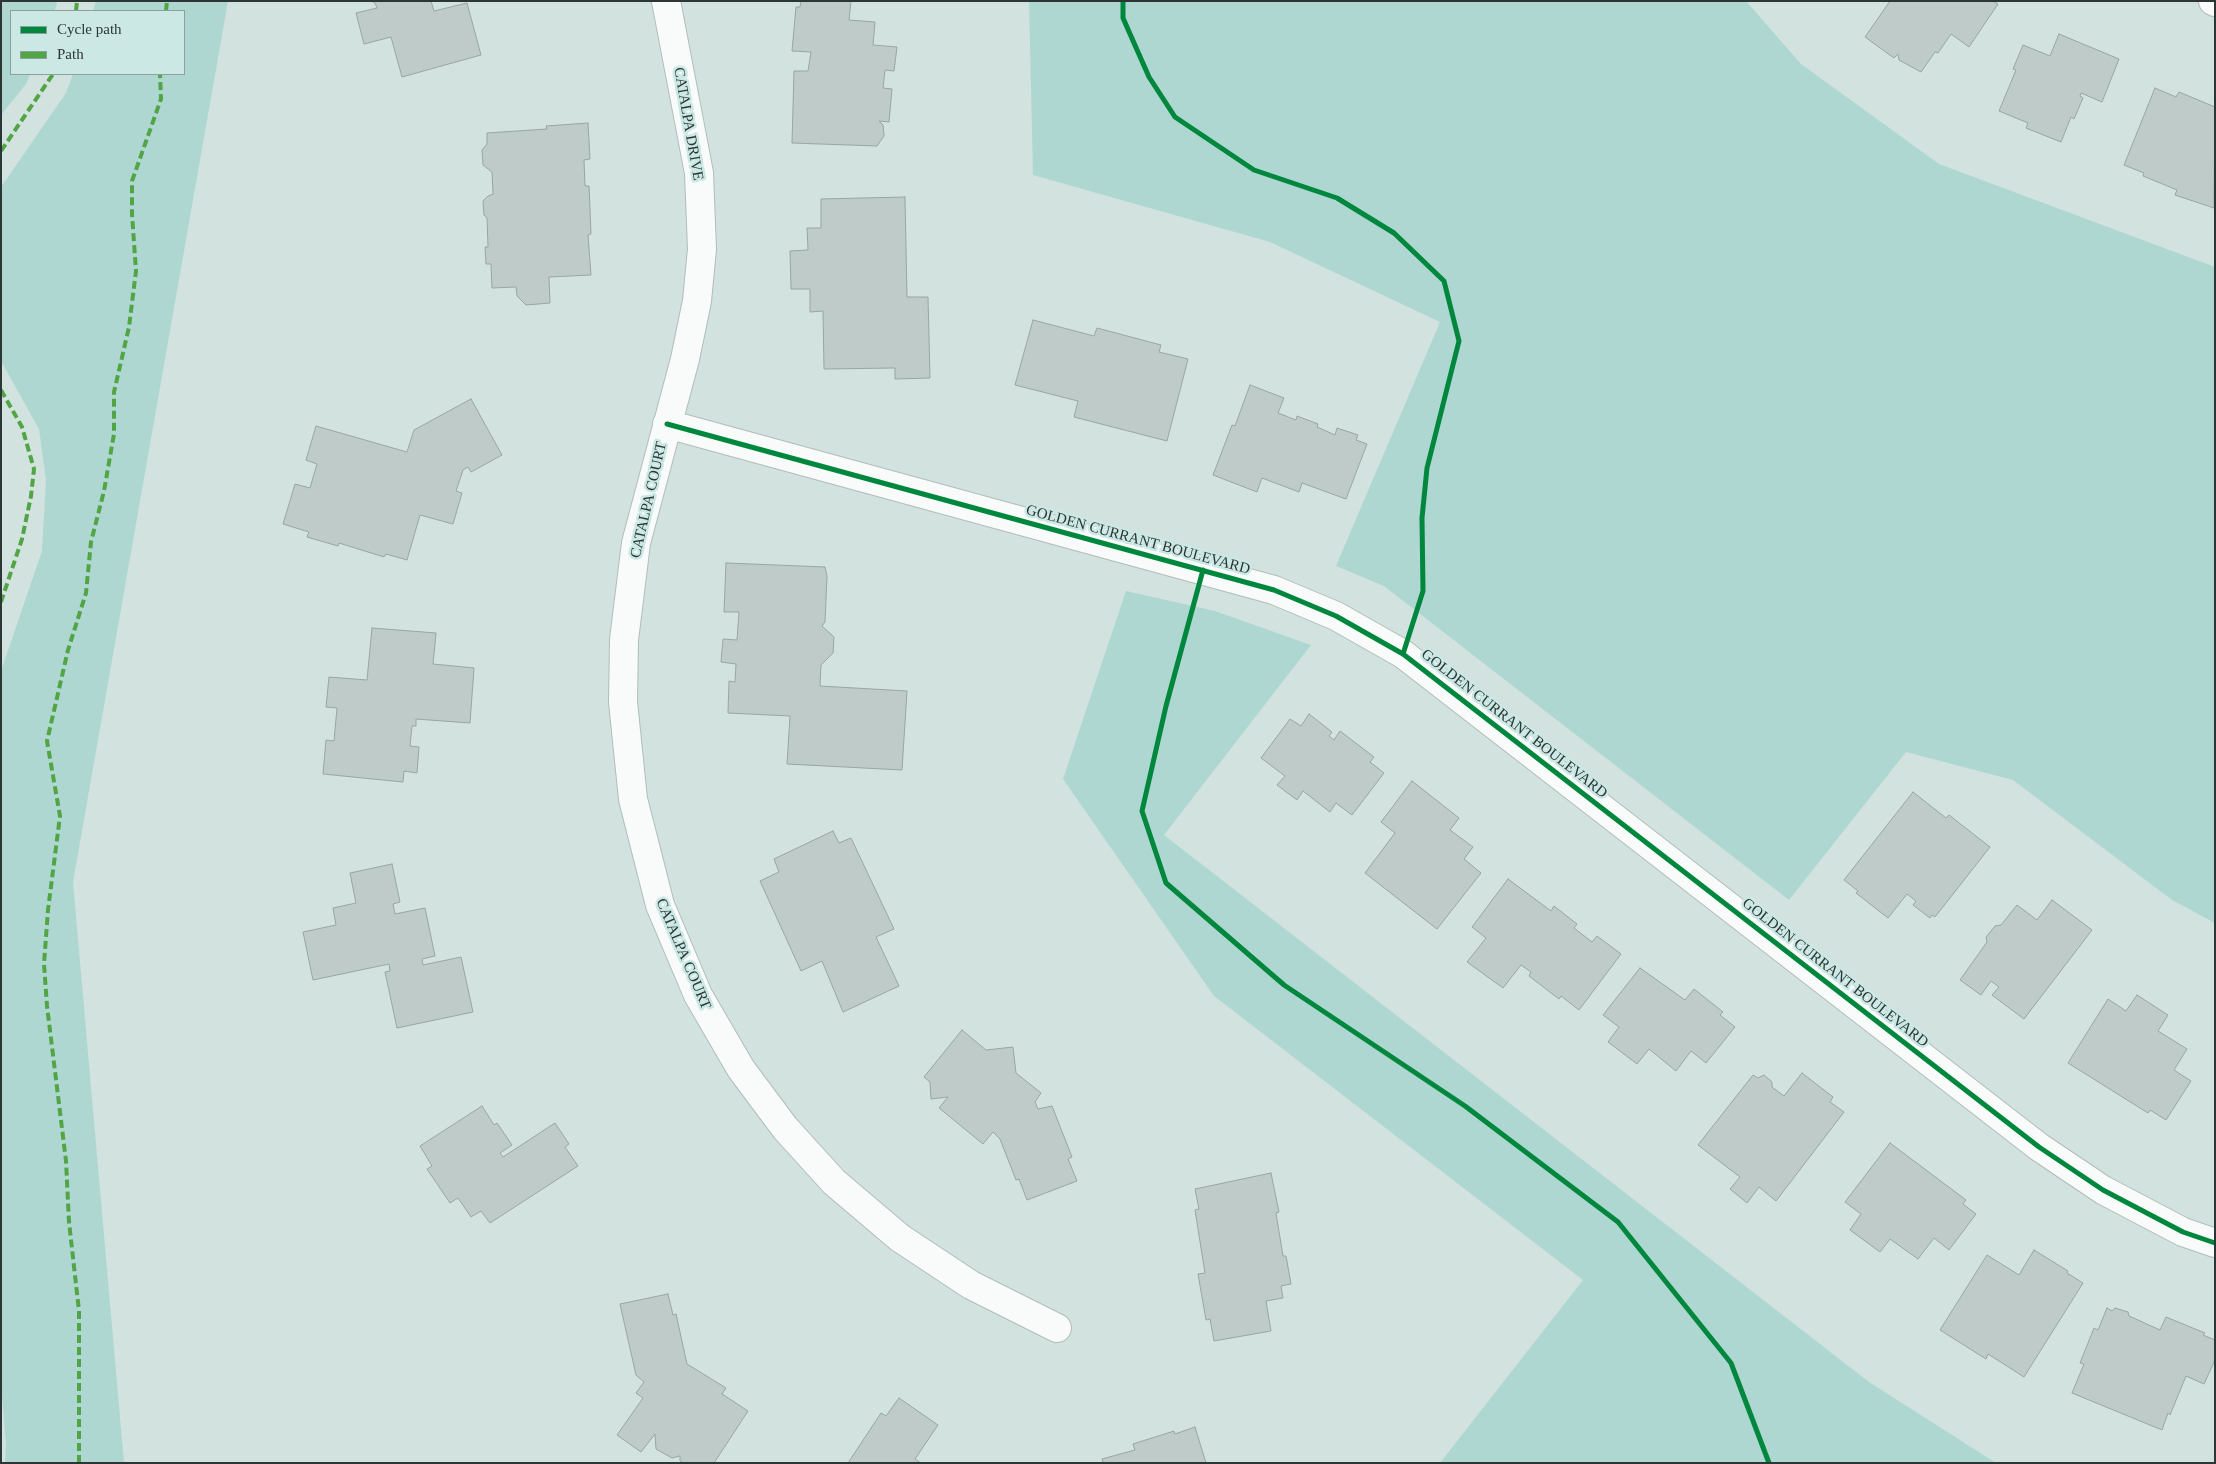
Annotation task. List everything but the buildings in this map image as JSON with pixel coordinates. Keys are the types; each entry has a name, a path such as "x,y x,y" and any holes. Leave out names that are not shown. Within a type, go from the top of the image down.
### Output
{"street":[{"name":"CATALPA DRIVE","path":"666,1 699,172 702,249 697,301 685,359 667,424"},
{"name":"GOLDEN CURRANT BOULEVARD","path":"667,424 1274,590 1336,616 1403,654 2039,1147 2103,1190 2183,1232 2215,1243"},
{"name":"CATALPA COURT","path":"667,424 636,543 624,640 623,702 633,799 660,905 698,995 741,1069 785,1128 834,1182 900,1238 971,1285 1057,1328"}],"shaded area":[{"path":"1,1 56,1 57,5 54,10 10,10 10,75 30,75 26,84 1,115"},
{"path":"96,1 228,1 73,882 124,1463 5,1463 6,1445 1,1382 1,671 42,551 46,480 39,429 1,361 1,187 66,93 73,75 185,75 185,10 93,10"},
{"path":"1029,1 1746,1 1801,64 1939,164 2215,267 2215,923 2172,900 2013,780 1906,752 1789,900 1384,586 1336,566 1440,322 1270,242 1033,175"},
{"path":"1126,591 1215,611 1311,645 1164,835 1869,1382 1996,1463 1440,1463 1583,1280 1214,996 1063,779"}],"marked path":[{"path":"76,10 77,1"},
{"path":"166,10 167,1"},
{"path":"1,151 52,75"},
{"path":"79,1463 79,1311 69,1222 66,1161 47,1006 44,964 48,910 60,816 47,741 68,650 86,593 91,542 104,491 114,434 114,392 129,327 136,271 132,181 161,99 160,75"},
{"path":"1,390 22,427 34,469 31,496 22,539 1,602"}],"cycle path":[{"path":"1123,1 1123,18 1149,77 1175,117 1254,170 1337,198 1394,233 1444,281 1459,341 1427,468 1422,518 1423,591 1403,654"},
{"path":"667,424 1274,590 1336,616 1403,654 2039,1147 2103,1190 2183,1232 2215,1243"},
{"path":"1203,570 1166,706 1142,811 1166,883 1284,985 1465,1106 1618,1222 1731,1363 1769,1463"}]}
